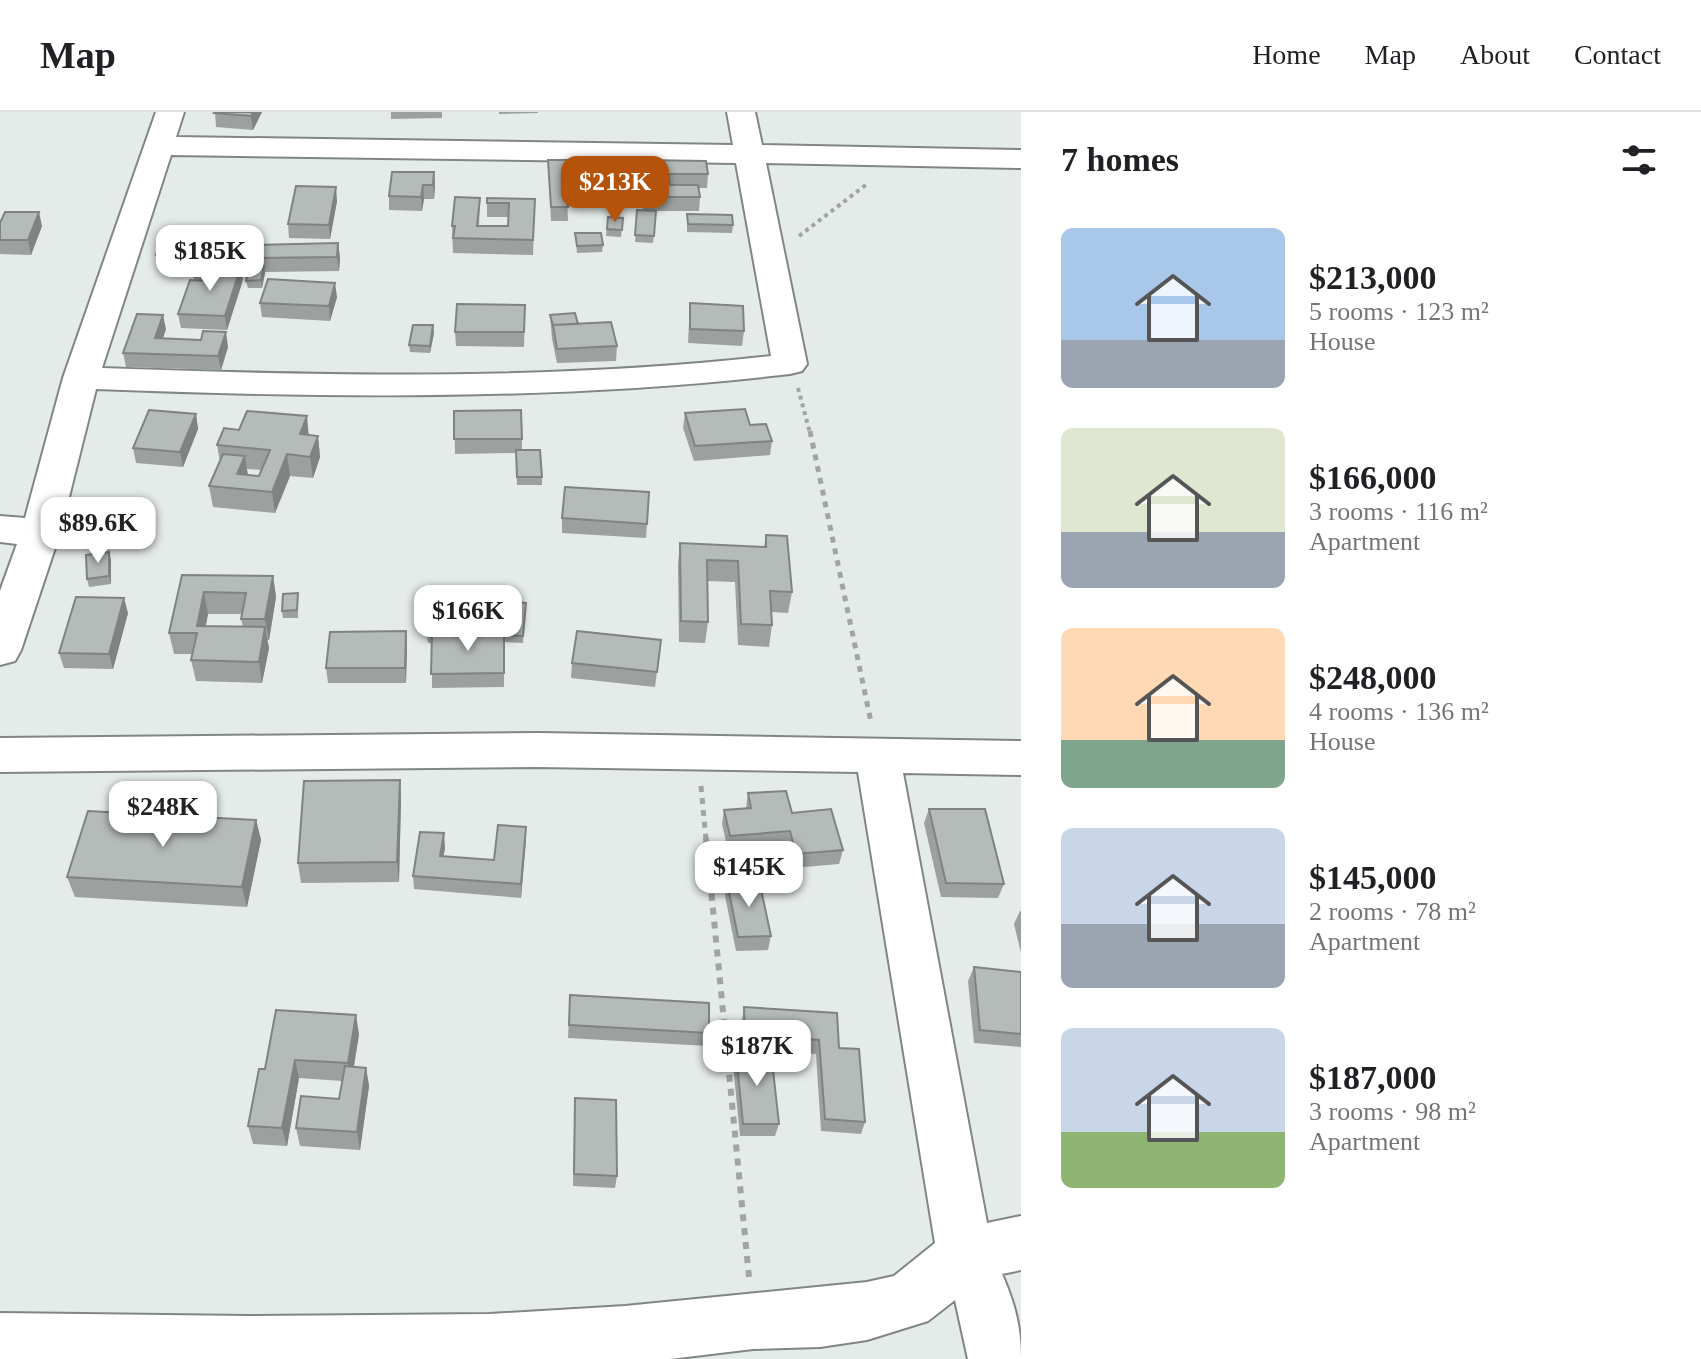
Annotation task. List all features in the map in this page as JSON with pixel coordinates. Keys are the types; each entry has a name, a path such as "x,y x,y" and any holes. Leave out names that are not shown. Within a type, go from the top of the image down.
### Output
{"street":[{"path":"0,650 40,533 81,378 170,112"},
{"path":"81,378 459,389 661,379 790,364 741,112"},
{"path":"160,146 1021,159"},
{"path":"0,529 40,533"},
{"path":"0,755 300,750 1021,758"},
{"path":"878,757 965,1255 987,1307 998,1359"},
{"path":"0,1342 248,1345 489,1343 625,1335 753,1320 820,1318 908,1301 965,1255 1021,1243"}],"path":[{"path":"769,251 806,232 848,197 909,157"},
{"path":"790,364 813,443 878,757"},
{"path":"698,753 753,1320"}],"building":[{"path":"215,112 253,112 251,116"},
{"path":"548,160 599,160 601,178 565,178 568,207 551,207"},
{"path":"641,160 706,161 708,174 668,174 670,185 698,185 700,197 644,197"},
{"path":"392,172 434,172 433,185 423,185 421,197 389,196"},
{"path":"296,186 336,187 329,225 288,224"},
{"path":"455,197 480,198 477,226 508,226 509,203 487,203 487,198 535,199 533,240 453,238"},
{"path":"637,210 656,211 654,236 635,235"},
{"path":"5,212 39,212 28,240 0,240 0,223"},
{"path":"687,214 732,215 733,225 688,224"},
{"path":"608,217 623,218 622,230 607,229"},
{"path":"575,233 601,233 603,245 577,246"},
{"path":"338,243 337,257 252,258 254,245"},
{"path":"159,244 243,244 239,266 192,266 194,255 156,255"},
{"path":"249,266 264,266 261,280 246,281"},
{"path":"207,267 240,269 225,316 178,314 190,280 202,281"},
{"path":"268,279 335,283 329,306 260,303"},
{"path":"690,303 743,306 744,331 690,329"},
{"path":"457,304 525,305 524,332 455,332"},
{"path":"575,313 578,324 553,325 550,315"},
{"path":"137,314 163,315 155,338 201,340 203,331 226,332 218,356 123,353"},
{"path":"611,322 617,346 557,349 553,325"},
{"path":"413,325 433,325 430,346 409,345"},
{"path":"745,409 750,425 766,424 772,441 695,446 685,413"},
{"path":"149,410 196,414 180,452 133,448"},
{"path":"521,410 522,439 454,439 454,411"},
{"path":"247,411 307,416 300,434 318,436 310,457 287,454 272,492 209,486 223,454 245,456 237,474 259,476 270,450 217,445 224,428 239,430"},
{"path":"516,450 540,450 542,477 517,477"},
{"path":"565,487 649,492 647,524 562,518"},
{"path":"766,535 787,536 792,592 770,591 772,625 741,624 738,561 707,560 708,622 681,621 680,543 766,547"},
{"path":"109,552 109,576 87,579 86,555"},
{"path":"182,575 273,576 265,619 241,619 246,593 204,592 197,626 265,627 259,662 191,660 197,633 169,633"},
{"path":"298,593 297,610 282,611 283,594"},
{"path":"76,597 124,598 109,654 59,653"},
{"path":"501,601 526,603 523,636 498,632"},
{"path":"430,605 460,606 458,633 432,633 432,636 427,636"},
{"path":"406,631 405,668 326,668 330,632"},
{"path":"577,631 661,640 657,672 572,663"},
{"path":"504,632 504,673 431,674 432,633"},
{"path":"400,780 397,862 298,863 304,781"},
{"path":"786,791 792,813 831,809 843,850 796,854 790,831 730,836 724,810 751,808 748,793"},
{"path":"929,809 985,809 1004,884 946,883"},
{"path":"88,811 256,820 242,887 67,877"},
{"path":"498,825 526,827 521,884 413,876 420,832 444,833 440,856 494,860"},
{"path":"759,880 771,936 738,937 727,882"},
{"path":"974,967 1021,972 1021,1034 980,1030"},
{"path":"570,995 709,1003 709,1033 569,1025"},
{"path":"744,1007 837,1013 839,1048 859,1049 865,1122 825,1119 819,1040 745,1036"},
{"path":"276,1010 356,1015 348,1063 295,1060 282,1128 248,1126 259,1069 265,1069"},
{"path":"736,1052 771,1052 779,1124 743,1124"},
{"path":"345,1066 366,1068 357,1132 296,1128 301,1096 339,1099"},
{"path":"575,1098 616,1100 617,1176 574,1174"}]}
